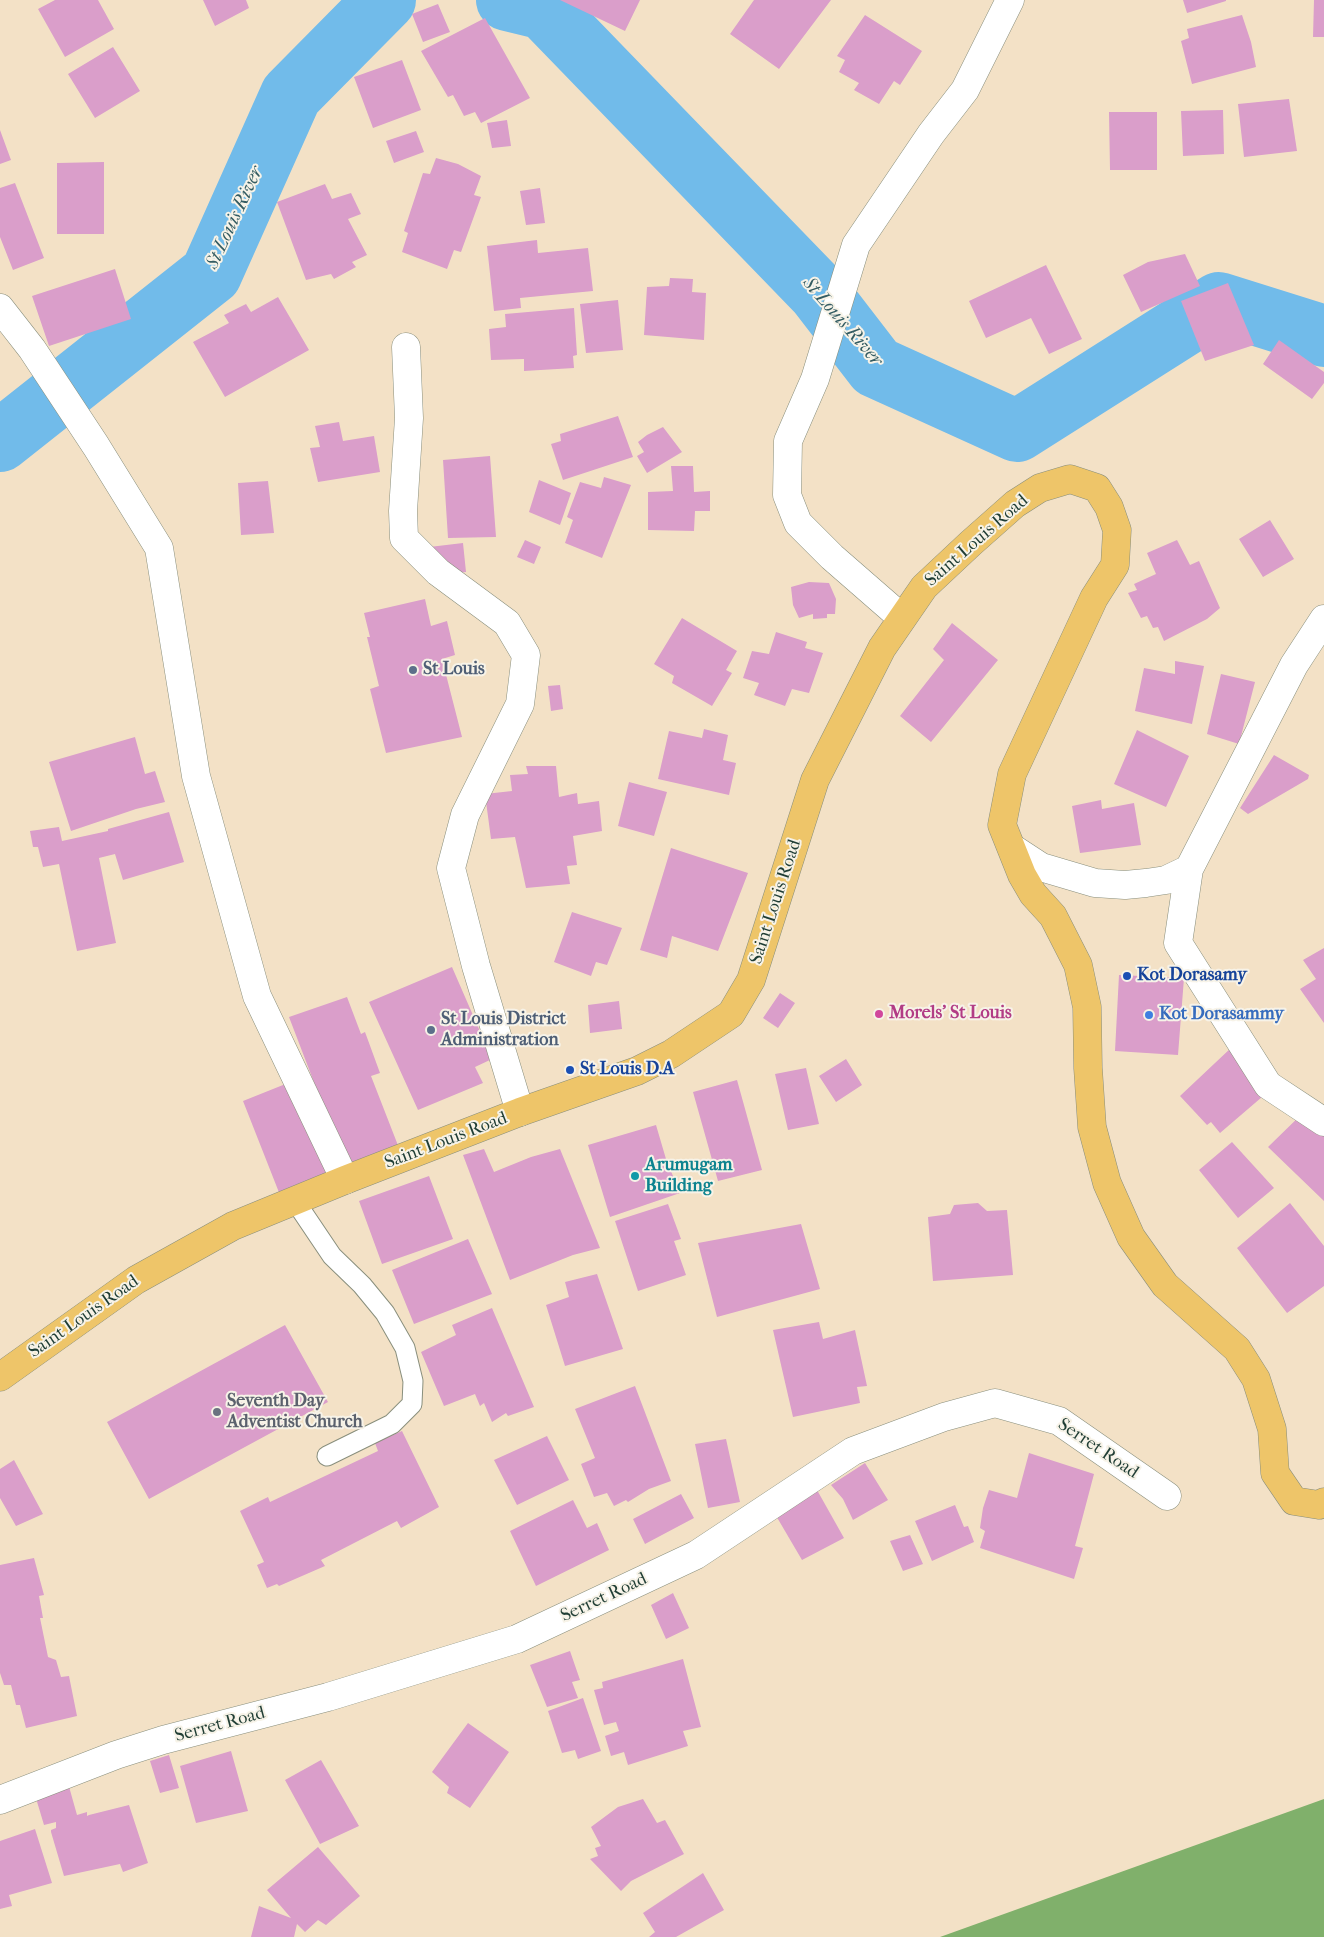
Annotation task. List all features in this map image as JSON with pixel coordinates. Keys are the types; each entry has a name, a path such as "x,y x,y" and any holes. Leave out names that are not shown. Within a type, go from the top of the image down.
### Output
{"main road":[{"name":"Saint Louis Road","path":"0,1376 136,1280 233,1226 520,1112 637,1071 672,1054 731,1014 751,980 815,780 882,648 924,586 1015,504 1040,488 1070,479 1097,488 1109,507 1117,530 1115,565 1094,598 1012,774 1002,824 1022,875 1033,894 1053,916 1078,965 1087,1007 1088,1068 1092,1127 1107,1183 1131,1237 1165,1285 1237,1349 1256,1379 1272,1429 1276,1473 1294,1501 1319,1506 1324,1502"}],"street":[{"path":"902,618 832,557 798,522 787,495 788,441 815,379 856,245 931,134 965,90 1010,0"},
{"path":"0,308 32,349 96,446 158,548 196,776 257,996 345,1180"},
{"path":"406,347 409,418 403,511 404,538 438,572 507,623 526,655 520,704 465,815 451,868 476,966 520,1112"},
{"path":"1324,619 1294,665 1189,869 1178,943 1268,1085 1324,1122"},
{"path":"1012,848 1041,868 1095,883 1125,885 1146,883 1166,880 1189,869"},
{"name":"Serret Road","path":"0,1800 116,1755 163,1740 328,1697 517,1638 696,1555 853,1450 944,1417 995,1403 1059,1421 1167,1496"}],"lane":[{"path":"295,1201 332,1256 362,1285 384,1313 405,1348 413,1381 412,1404 392,1424 327,1456"}],"green space":[{"path":"1324,1799 1324,1937 940,1937"}],"building":[{"path":"55,0 98,0 114,29 65,57 38,9"},
{"path":"203,0 246,0 249,8 215,26"},
{"path":"560,0 640,0 625,31"},
{"path":"754,0 831,0 779,69 730,34"},
{"path":"1183,0 1226,0 1226,1 1187,13"},
{"path":"1314,0 1324,0 1324,37 1313,37"},
{"path":"438,4 450,32 423,42 412,14"},
{"path":"865,15 922,51 900,85 894,81 879,104 854,90 859,83 839,72 845,60 837,56"},
{"path":"1242,15 1251,42 1256,67 1192,84 1181,41 1189,38 1187,29"},
{"path":"485,18 530,98 481,123 475,112 464,116 453,95 448,97 421,51"},
{"path":"113,47 140,91 95,118 68,74"},
{"path":"402,60 421,110 373,128 354,77"},
{"path":"1289,99 1297,151 1244,157 1238,104"},
{"path":"1223,110 1224,154 1183,156 1181,111"},
{"path":"1109,112 1157,112 1157,170 1110,170"},
{"path":"507,120 511,146 492,148 487,123"},
{"path":"0,130 11,160 0,164"},
{"path":"416,131 424,152 394,163 386,141"},
{"path":"436,158 458,164 481,176 474,195 481,197 461,252 454,250 447,269 402,252 408,233 404,231 423,173 430,174"},
{"path":"104,162 104,234 57,234 57,163"},
{"path":"15,183 44,258 13,270 0,237 0,188"},
{"path":"325,184 332,199 351,193 361,214 348,219 367,255 352,262 356,267 334,279 331,274 306,280 277,202"},
{"path":"540,188 545,223 526,225 520,191"},
{"path":"537,240 538,253 588,248 593,291 520,298 521,308 494,311 487,246"},
{"path":"1185,254 1200,286 1141,312 1123,275 1148,262"},
{"path":"1046,265 1082,339 1049,354 1031,318 986,338 969,301"},
{"path":"115,269 131,319 49,346 32,296"},
{"path":"670,278 693,279 692,292 706,293 704,340 644,335 647,287 669,286"},
{"path":"1228,283 1254,345 1205,361 1181,301"},
{"path":"278,297 309,350 225,397 193,342 229,323 224,315 246,304 251,312"},
{"path":"618,300 623,350 586,353 580,304"},
{"path":"574,308 577,355 573,356 574,368 524,371 524,359 491,360 489,329 506,327 505,314"},
{"path":"1279,340 1324,372 1324,383 1312,399 1263,364"},
{"path":"618,416 633,457 563,480 551,444 561,441 560,434"},
{"path":"339,422 343,441 374,436 380,472 318,482 310,448 320,447 315,426"},
{"path":"663,427 682,452 647,473 637,456 644,452 638,442"},
{"path":"490,456 496,537 448,538 443,460"},
{"path":"671,466 693,466 694,492 710,491 710,511 695,511 694,531 648,530 648,492 673,491"},
{"path":"604,477 631,485 602,558 565,543 573,520 567,517 580,482 601,488"},
{"path":"539,480 571,493 560,525 529,512"},
{"path":"268,481 274,533 241,535 238,483"},
{"path":"1270,520 1294,559 1263,577 1239,539"},
{"path":"525,540 541,547 534,564 517,557"},
{"path":"1177,540 1190,565 1199,561 1220,608 1207,619 1164,641 1158,627 1153,628 1147,616 1141,618 1128,593 1137,590 1134,584 1156,574 1147,553"},
{"path":"463,543 466,572 424,576 421,548"},
{"path":"809,582 829,583 836,599 835,614 827,614 827,618 813,619 813,614 799,618 793,605 791,587"},
{"path":"425,599 431,626 447,621 455,655 442,659 462,737 386,753 370,689 379,686 367,637 370,637 364,613"},
{"path":"682,618 737,651 726,670 732,673 712,706 672,683 674,676 654,664"},
{"path":"952,623 998,660 931,742 900,716 944,660 933,649"},
{"path":"776,632 807,642 805,648 823,653 809,693 792,689 785,706 754,695 759,683 743,678 752,651 769,654"},
{"path":"1175,661 1204,666 1192,724 1135,711 1144,668 1175,674"},
{"path":"1221,674 1255,682 1239,744 1207,734"},
{"path":"560,685 563,709 551,711 548,686"},
{"path":"704,729 728,735 723,760 736,763 729,795 658,779 669,731 702,738"},
{"path":"1137,730 1189,756 1166,807 1114,784"},
{"path":"135,737 145,774 155,771 165,802 136,809 71,831 49,762"},
{"path":"1274,755 1309,775 1308,779 1248,814 1240,808"},
{"path":"526,766 556,766 559,797 577,793 578,804 599,801 602,831 573,836 577,865 567,866 570,884 526,888 515,837 491,839 485,794 512,791 510,775 528,774"},
{"path":"629,782 667,792 654,836 618,826"},
{"path":"1101,800 1102,809 1134,803 1141,845 1080,853 1072,806"},
{"path":"169,812 184,862 123,880 115,854 99,858 116,943 77,951 59,864 43,867 38,847 33,847 30,831 59,827 62,841 108,831 108,829"},
{"path":"671,848 748,873 718,951 672,936 667,958 640,950"},
{"path":"572,912 622,928 607,965 596,962 591,976 554,962"},
{"path":"1324,948 1324,1023 1300,989 1316,979 1303,960"},
{"name":"St Louis District Administration","path":"452,967 492,1059 475,1067 483,1083 418,1110 369,1002"},
{"name":"Kot Dorasammy","path":"1119,975 1184,978 1178,1055 1115,1051"},
{"path":"780,993 795,1003 778,1028 763,1018"},
{"path":"347,997 361,1034 365,1032 380,1073 371,1076 399,1148 346,1166 289,1017"},
{"path":"619,1001 622,1029 590,1033 588,1005"},
{"path":"1232,1047 1269,1091 1220,1133 1211,1122 1207,1125 1180,1096"},
{"path":"846,1059 862,1085 836,1102 819,1076"},
{"path":"806,1068 819,1124 788,1130 775,1074"},
{"path":"737,1080 762,1170 718,1181 693,1092"},
{"path":"293,1081 331,1176 280,1195 243,1101"},
{"path":"1308,1108 1324,1123 1324,1201 1268,1147"},
{"name":"Arumugam Building","path":"656,1125 666,1159 680,1193 610,1217 588,1145"},
{"path":"1232,1142 1274,1188 1238,1218 1199,1170"},
{"path":"484,1149 494,1172 531,1157 560,1149 600,1248 573,1255 510,1280 463,1155"},
{"path":"429,1176 453,1239 382,1264 359,1201"},
{"path":"978,1203 987,1211 1007,1210 1013,1275 933,1281 928,1217 950,1214 954,1205"},
{"path":"1290,1203 1324,1246 1324,1286 1287,1313 1237,1248"},
{"path":"668,1204 681,1239 674,1241 686,1275 638,1291 615,1221"},
{"path":"801,1224 820,1289 717,1317 698,1243"},
{"path":"468,1239 492,1294 414,1324 392,1270"},
{"path":"597,1274 623,1349 565,1366 546,1305 569,1297 565,1282"},
{"path":"492,1308 534,1407 508,1416 506,1413 492,1422 484,1403 480,1406 475,1394 444,1406 421,1352 456,1335 452,1325"},
{"path":"819,1322 823,1339 855,1330 867,1386 857,1387 860,1403 793,1417 773,1330"},
{"name":"Seventh Day Adventist Church","path":"285,1325 328,1402 149,1499 107,1422"},
{"path":"635,1386 671,1481 649,1489 628,1502 626,1500 614,1506 607,1493 594,1497 581,1464 595,1458 575,1409"},
{"path":"402,1431 439,1507 401,1528 397,1521 321,1560 325,1566 279,1586 277,1584 267,1588 257,1565 264,1562 240,1511 268,1497 270,1502 378,1451 375,1443"},
{"path":"547,1436 569,1480 517,1505 494,1460"},
{"path":"726,1439 740,1502 708,1508 695,1444"},
{"path":"1029,1453 1094,1474 1075,1546 1083,1548 1074,1579 980,1548 985,1531 980,1528 983,1508 989,1490 1017,1498"},
{"path":"14,1460 43,1514 16,1526 0,1498 0,1469"},
{"path":"865,1463 888,1500 853,1520 843,1499 831,1485"},
{"path":"817,1490 844,1538 802,1560 775,1514"},
{"path":"681,1494 694,1518 645,1544 633,1519"},
{"path":"573,1500 587,1528 597,1523 609,1550 536,1586 510,1531"},
{"path":"955,1505 964,1527 968,1526 974,1542 932,1561 915,1521"},
{"path":"910,1535 923,1564 903,1571 890,1541"},
{"path":"34,1558 44,1595 39,1596 43,1618 40,1618 48,1657 56,1660 61,1677 69,1676 77,1716 26,1728 20,1705 16,1705 11,1685 4,1685 0,1673 0,1565"},
{"path":"673,1593 689,1628 666,1639 651,1605"},
{"path":"570,1651 580,1680 572,1682 578,1698 547,1707 530,1665"},
{"path":"683,1659 701,1727 683,1731 688,1746 628,1765 624,1752 611,1756 605,1736 619,1731 616,1722 604,1725 594,1690 603,1688 602,1682"},
{"path":"583,1698 601,1751 578,1759 575,1750 562,1753 548,1711"},
{"path":"468,1723 509,1752 470,1808 447,1793 449,1787 432,1772"},
{"path":"231,1751 248,1811 196,1823 180,1766"},
{"path":"169,1755 179,1788 160,1793 150,1761"},
{"path":"321,1760 359,1826 320,1844 285,1780"},
{"path":"68,1783 77,1815 87,1812 87,1816 129,1805 148,1863 123,1872 120,1864 64,1876 51,1832 51,1830 56,1828 56,1822 44,1825 35,1795"},
{"path":"643,1799 657,1823 665,1820 684,1854 631,1881 621,1891 590,1859 598,1856 595,1848 601,1846 591,1827 618,1807"},
{"path":"35,1829 52,1883 9,1895 12,1906 0,1909 0,1841"},
{"path":"318,1847 360,1896 326,1925 318,1920 305,1932 297,1924 294,1937 251,1937 259,1906 291,1918 267,1890"},
{"path":"703,1873 724,1910 676,1937 649,1937 655,1932 643,1913"}],"waterway":[{"name":"St Louis River","path":"0,441 211,274 291,95 385,0"},
{"name":"St Louis River","path":"507,0 544,9 819,293 876,367 1017,431 1219,303 1324,336"}],"place":[{"name":"St Louis","path":"413,670"},
{"name":"Kot Dorasamy","path":"1127,976"},
{"name":"Morels' St Louis","path":"879,1014"},
{"name":"Kot Dorasammy","path":"1149,1015"},
{"name":"St Louis District Administration","path":"431,1030"},
{"name":"St Louis D.A","path":"570,1070"},
{"name":"Arumugam Building","path":"635,1176"},
{"name":"Seventh Day Adventist Church","path":"217,1412"}]}
